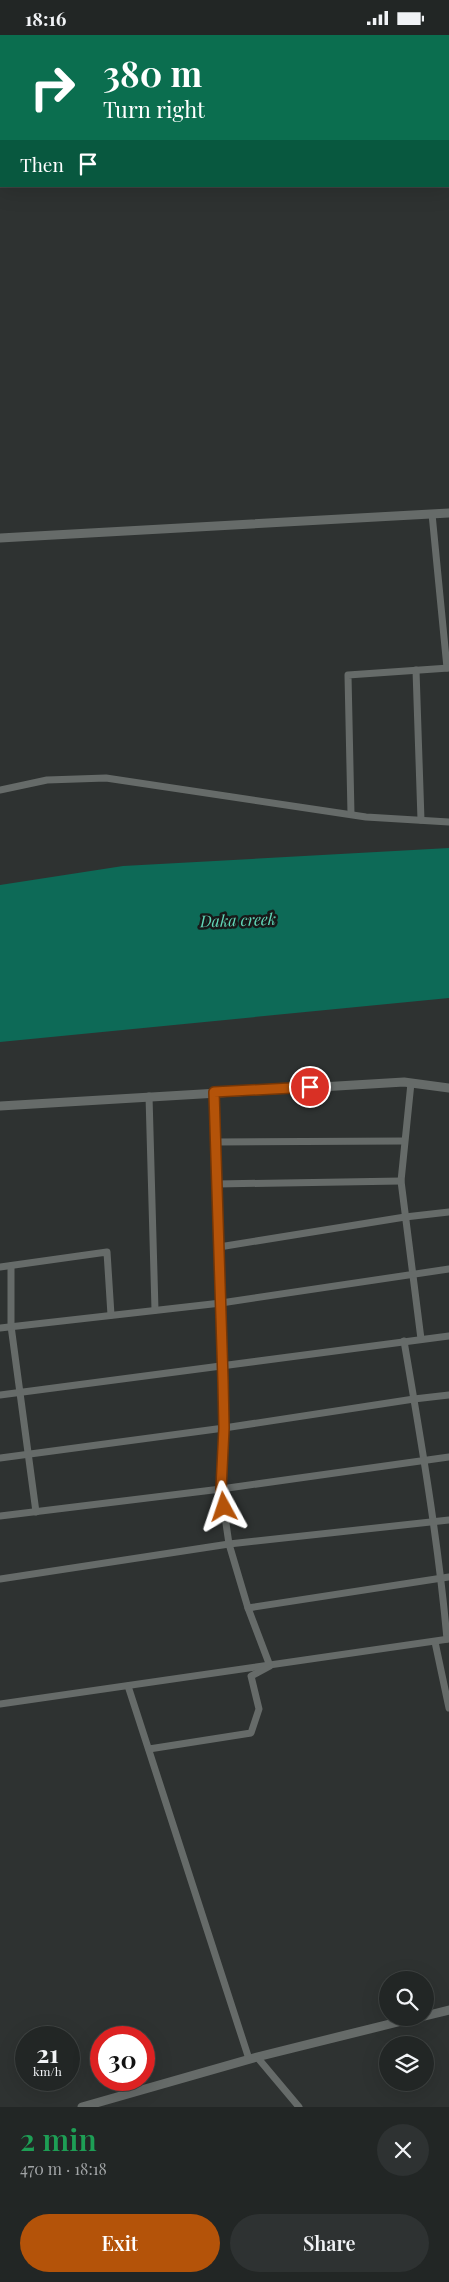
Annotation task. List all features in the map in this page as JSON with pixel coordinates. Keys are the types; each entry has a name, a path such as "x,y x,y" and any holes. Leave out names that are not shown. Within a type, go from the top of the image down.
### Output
{"street":[{"path":"0,538 449,513"},
{"path":"351,814 348,675 448,668 432,514"},
{"path":"416,670 422,820"},
{"path":"0,791 47,780 106,778 351,814 449,822"},
{"path":"0,1106 214,1092 411,1083 449,1088"},
{"path":"411,1083 401,1181 421,1339"},
{"path":"214,1092 223,1366 224,1428 221,1489 229,1544 248,1608 270,1666"},
{"path":"149,1097 156,1310"},
{"path":"216,1142 404,1141"},
{"path":"217,1184 401,1181"},
{"path":"219,1247 405,1217 449,1212"},
{"path":"0,1267 107,1252 111,1315"},
{"path":"11,1265 11,1326 36,1511"},
{"path":"0,1328 221,1303 449,1269"},
{"path":"0,1395 449,1336"},
{"path":"0,1704 448,1639 445,1577 433,1522 404,1341"},
{"path":"0,1458 449,1395"},
{"path":"0,1516 221,1489 449,1457"},
{"path":"0,1579 229,1544 449,1520"},
{"path":"248,1608 445,1577"},
{"path":"435,1642 449,1708"},
{"path":"148,1749 251,1733 259,1709 251,1676 270,1666"},
{"path":"128,1686 253,2058 299,2107"},
{"path":"434,2014 449,2010"},
{"path":"82,2107 253,2058 382,2026"}],"water":[{"name":"Daka creek","path":"449,848 449,998 0,1042 0,885 123,866"}],"route":[{"path":"224,1507 221,1489 224,1428 214,1092 310,1087"}]}
